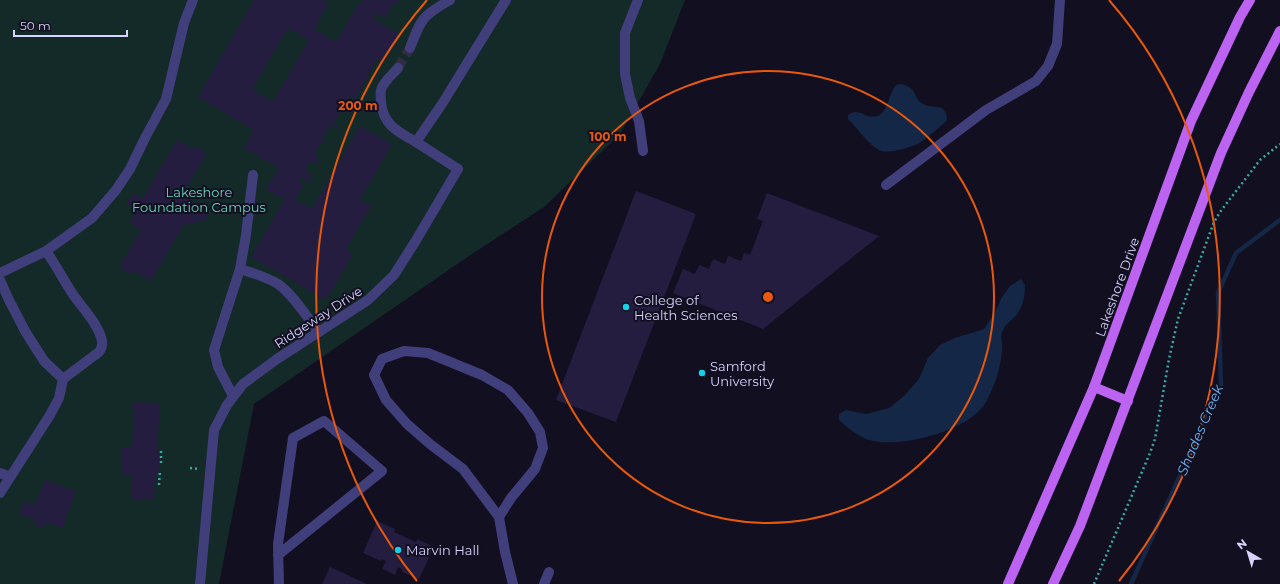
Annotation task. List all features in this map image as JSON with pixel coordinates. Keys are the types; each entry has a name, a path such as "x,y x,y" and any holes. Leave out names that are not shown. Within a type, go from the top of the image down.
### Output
{"main road":[{"name":"Lakeshore Drive","path":"1008,584 1094,387 1192,121 1240,17 1250,0"},
{"path":"1053,584 1080,526 1222,153 1249,92 1280,31"},
{"path":"1094,387 1128,401"}],"street":[{"path":"0,273 46,251 92,218 116,190 130,169 166,99 184,23 193,0"},
{"path":"410,48 418,26 426,15 450,0"},
{"path":"398,68 380,90 381,105 384,116 393,128 416,142 442,104 506,0"},
{"path":"638,0 625,33 626,74 630,98 639,121 643,151"},
{"path":"886,185 986,110 1036,81 1048,66 1057,44 1060,0"},
{"name":"Ridgeway Drive","path":"200,584 214,430 227,405 243,384 277,359 368,300 394,275 458,169 416,142"},
{"path":"234,396 218,367 214,350 240,269 246,235 253,175"},
{"path":"0,493 53,410 59,398 63,379 99,352 102,348 103,342 93,321 74,295 46,251"},
{"path":"240,269 264,277 279,285 290,295 319,332"},
{"path":"0,280 25,331 44,361 63,379"},
{"path":"499,517 511,498 535,468 543,448 540,432 528,413 508,390 482,375 428,353 404,351 382,359 374,375 386,400 407,424 463,469 499,517 505,552 513,584"},
{"path":"278,555 382,471 324,420 293,438 278,544 278,555 279,584"},
{"path":"0,473 10,477"},
{"path":"544,584 549,572"}],"path":[{"path":"1094,584 1155,439 1169,359 1178,319 1214,222 1260,160 1280,144"},
{"path":"161,448 161,464"},
{"path":"159,485 160,470"}],"green space":[{"name":"Lakeshore Foundation Campus","path":"0,0 685,0 660,64 620,134 544,207 469,256 254,404 219,584 0,584"}],"water":[{"path":"901,84 910,88 917,99 923,104 942,108 946,114 947,120 931,135 917,144 900,150 888,152 879,150 867,140 848,119 848,115 856,112 875,117 880,115 886,106 893,89 896,85"},
{"path":"1021,279 1025,285 1022,305 1015,317 1006,325 1002,332 1001,357 997,377 986,402 978,412 950,429 915,440 898,442 869,440 849,429 839,420 839,414 846,410 866,414 889,408 904,396 919,379 928,358 940,345 955,338 984,329 1010,286"}],"building":[{"path":"254,0 323,0 329,3 314,29 336,42 360,1 400,0 397,4 394,2 385,18 377,13 373,19 399,34 381,61 377,59 355,99 350,96 345,103 351,106 347,114 341,111 334,122 338,125 336,129 330,125 322,140 327,143 325,145 321,143 314,155 319,159 316,164 311,161 305,170 313,175 308,182 302,178 299,183 304,185 295,200 312,209 360,126 392,144 360,200 371,206 346,249 353,254 326,300 251,257 285,199 266,189 279,168 244,148 254,130 198,97","holes":["288,28 309,40 273,102 252,90"]},
{"path":"177,140 193,149 195,146 207,153 182,195 210,211 205,220 187,225 184,224 151,281 135,271 133,275 119,267 141,230 130,223 134,217 134,207 126,204 133,194 143,198"},
{"name":"College of Health Sciences","path":"636,191 696,214 616,422 556,400"},
{"name":"College of Health Sciences","path":"767,193 879,236 763,329 673,293 683,269 695,274 699,265 709,269 713,259 725,264 728,256 741,261 744,253 750,255 763,221 757,219"},
{"path":"134,402 160,403 157,452 160,453 158,478 155,478 154,500 131,499 132,475 121,474 122,447 132,448"},
{"path":"45,480 76,491 62,528 45,522 43,528 34,525 36,520 19,514 24,501 35,505"},
{"name":"Marvin Hall","path":"377,521 395,529 394,532 416,542 417,539 434,547 419,579 402,572 403,570 398,567 395,575 382,569 386,561 382,559 381,561 363,553"},
{"path":"330,567 367,584 322,584"}],"waterway":[{"name":"Shades Creek","path":"1131,584 1221,385 1218,293 1236,253 1280,220"}],"tunnel":[{"path":"398,68 410,48"}],"place":[{"name":"College of Health Sciences","path":"626,307"},
{"name":"Samford University","path":"702,373"},
{"name":"Marvin Hall","path":"398,550"}]}
